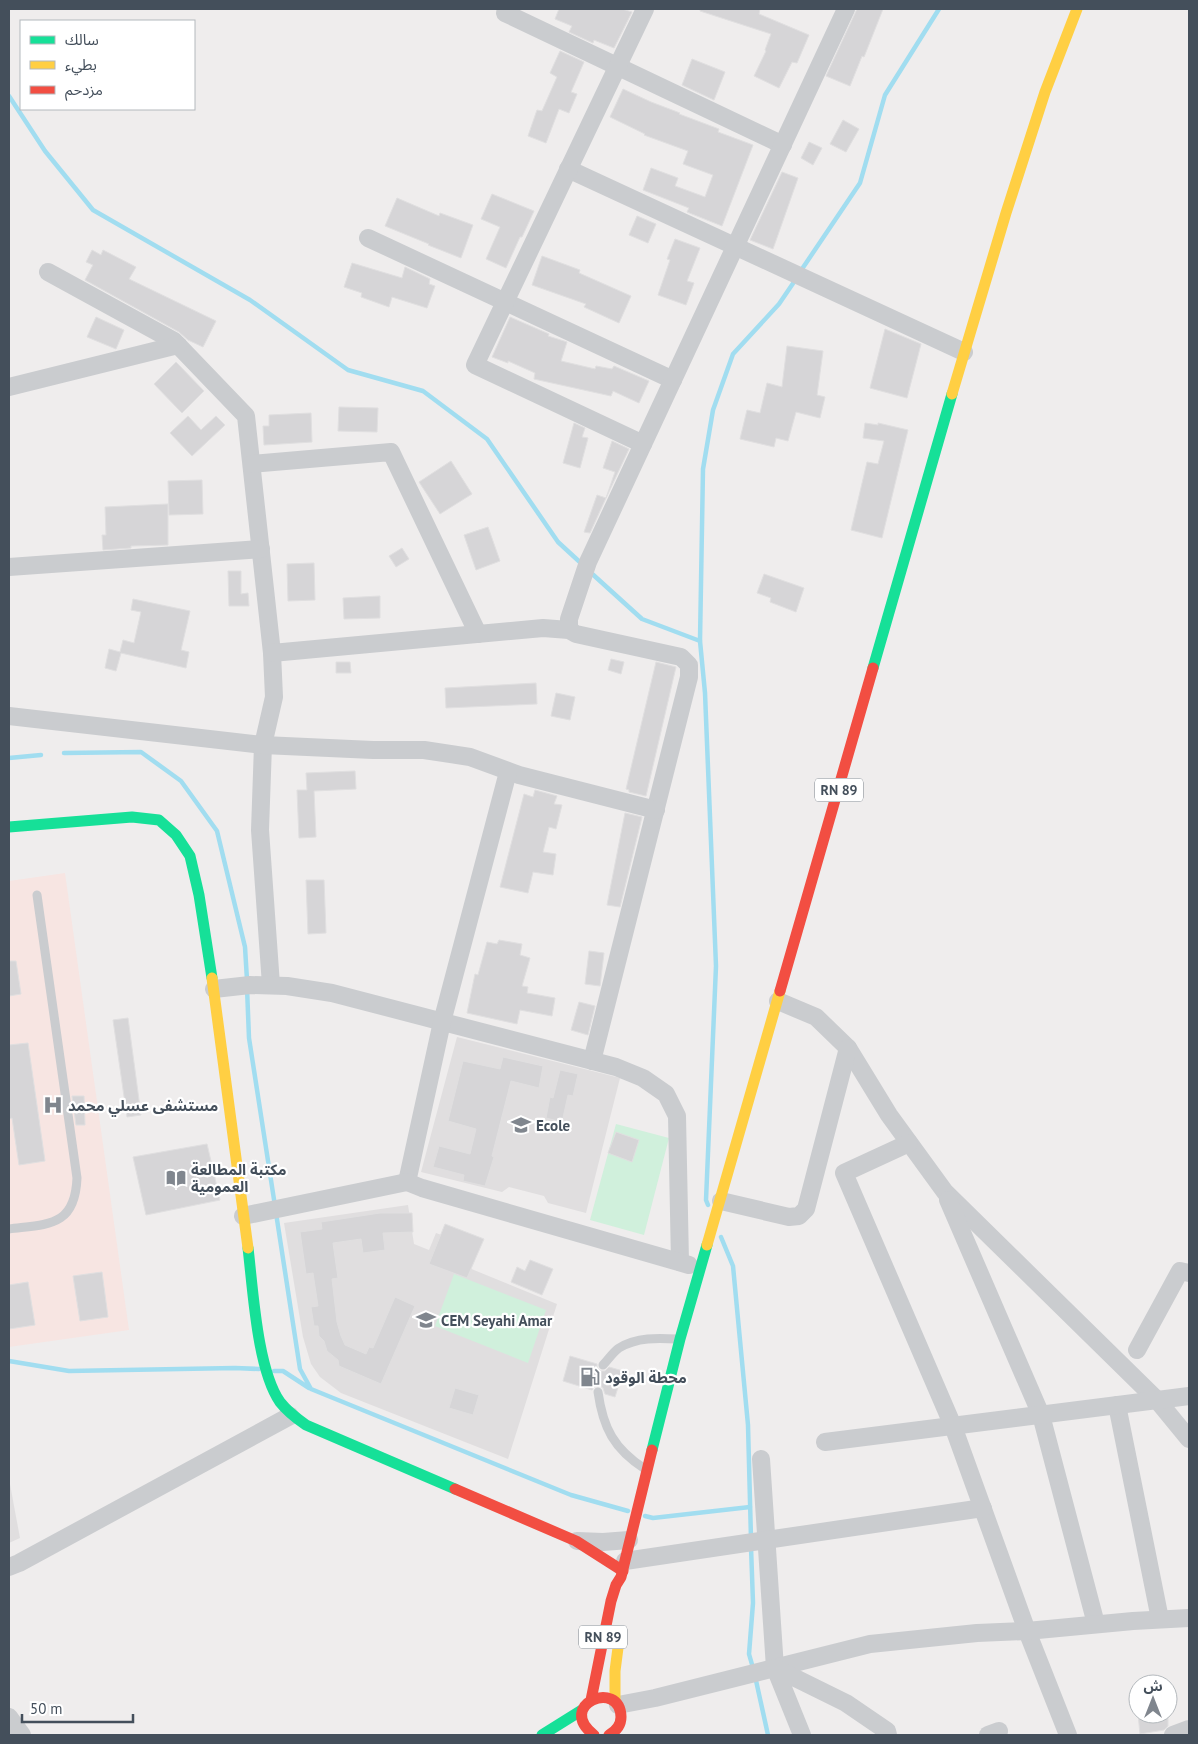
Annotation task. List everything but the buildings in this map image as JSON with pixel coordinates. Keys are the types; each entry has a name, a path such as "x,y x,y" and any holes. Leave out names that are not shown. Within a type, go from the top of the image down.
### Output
{"main road":[{"name":"RN 89","path":"624,1595 623,1570 629,1540 680,1339 964,352 1045,92 1077,9"},
{"path":"9,827 132,817 159,820 176,835 190,856 199,895 214,989 242,1216 264,1361 269,1381 279,1402 290,1416 322,1432 576,1541 623,1570"},
{"name":"RN 89","path":"591,1700 610,1600 623,1570"},
{"name":"RN 89","path":"621,1625 615,1670 622,1703"},
{"path":"615,1670 623,1686 622,1703 615,1729"},
{"path":"542,1735 582,1710 591,1700 603,1697 622,1703"},
{"path":"542,1735 584,1733 581,1717 582,1710"}],"street":[{"path":"508,9 505,13 783,144"},
{"path":"643,444 475,365 645,9"},
{"path":"569,630 569,620 588,562 846,9"},
{"path":"568,169 964,352"},
{"path":"368,238 673,380"},
{"path":"48,272 174,341 246,416 272,653 274,697 263,744 260,830 270,985"},
{"path":"9,387 178,345"},
{"path":"252,464 391,452 478,634"},
{"path":"9,567 261,549"},
{"path":"272,653 543,628 569,630 576,634 681,657 689,665 689,677 592,1061"},
{"path":"9,716 263,744 373,750 424,750 470,757 519,776 656,810"},
{"path":"407,1182 442,1022 508,772"},
{"path":"214,989 270,985 332,993 616,1067 643,1078 666,1094 677,1116 680,1262"},
{"path":"778,1001 816,1017 848,1048 889,1114 944,1192 1157,1400 1189,1439"},
{"path":"721,1200 789,1217 799,1216 806,1209 848,1048"},
{"path":"909,1143 844,1173 953,1426 1027,1632 1068,1735"},
{"path":"242,1216 407,1182 422,1188 701,1268"},
{"path":"944,1192 1041,1414 1096,1624"},
{"path":"1137,1350 1180,1271 1189,1274"},
{"path":"825,1442 1189,1396"},
{"path":"1117,1405 1160,1620"},
{"path":"9,1567 290,1416"},
{"path":"761,1459 775,1668 802,1735"},
{"path":"623,1570 766,1540 983,1508"},
{"path":"576,1541 603,1542 629,1540"},
{"path":"622,1703 655,1698 870,1644 977,1633 1027,1632 1096,1624 1189,1618"},
{"path":"775,1668 846,1703 887,1732 888,1735"},
{"path":"615,1729 634,1711 655,1698"},
{"path":"9,1719 22,1735"},
{"path":"1173,1735 1189,1729"}],"lane":[{"path":"9,1229 55,1223 69,1211 76,1195 77,1178 37,895"},
{"path":"603,1365 618,1349 632,1341 652,1338 680,1339"},
{"path":"598,1392 601,1411 607,1429 617,1446 631,1460 648,1470"}],"shaded area":[{"name":"مستشفى عسلي محمد","path":"65,873 129,1330 9,1347 9,881"},
{"name":"Ecole","path":"457,1037 620,1078 586,1213 548,1203 544,1196 509,1187 502,1192 421,1172"},
{"name":"CEM Seyahi Amar","path":"408,1205 414,1244 429,1250 436,1233 477,1248 469,1268 557,1304 508,1459 341,1393 320,1377 311,1364 303,1337 284,1223"},
{"path":"9,1479 20,1538 9,1543"}],"green space":[{"path":"616,1124 669,1138 644,1235 590,1220"},
{"path":"454,1274 546,1310 528,1363 435,1326"}],"waterway":[{"path":"800,272 860,183 885,95 939,9"},
{"path":"9,96 45,151 93,210 250,300 348,370 423,391 487,439 558,542 583,565"},
{"path":"708,1205 706,1200 716,966 705,693 700,641 703,469 713,410 733,354 779,304 796,279"},
{"path":"589,571 642,619 700,641"},
{"path":"64,753 141,752 181,781 217,831 245,947 247,980"},
{"path":"9,758 41,755"},
{"path":"247,988 249,1038 275,1206"},
{"path":"276,1213 300,1369 311,1389 571,1495 628,1511"},
{"path":"721,1237 733,1266 748,1425 751,1539"},
{"path":"9,1361 69,1371 259,1369"},
{"path":"274,1371 283,1371 309,1388"},
{"path":"645,1516 653,1518 750,1507"},
{"path":"751,1547 753,1603 749,1654 753,1668"},
{"path":"755,1676 768,1735"}],"traffic: fast":[{"path":"873,668 952,394"},
{"path":"9,827 132,817 159,820 176,835 190,856 199,895 212,978"},
{"path":"652,1450 680,1339 707,1245"},
{"path":"248,1248 261,1350 272,1388 280,1402 306,1425 455,1489"},
{"path":"542,1735 582,1710"}],"traffic: slow":[{"path":"952,394 1006,213 1045,92 1077,9"},
{"path":"212,978 248,1248"},
{"path":"707,1245 780,991"},
{"path":"615,1702 615,1671 619,1640"}],"traffic: jam":[{"path":"780,991 873,668"},
{"path":"591,1700 611,1601 616,1585 621,1577 652,1450"},
{"path":"455,1489 576,1541 623,1571"},
{"path":"594,1735 584,1724 582,1714 585,1706 592,1700 602,1698 611,1699 618,1705 621,1717 618,1728 609,1735"}],"place":[{"name":"مستشفى عسلي محمد","path":"53,1105"},
{"name":"Ecole","path":"521,1125"},
{"name":"مكتبة المطالعة العمومية","path":"176,1178"},
{"name":"CEM Seyahi Amar","path":"426,1320"},
{"name":"محطة الوقود","path":"590,1377"}]}
